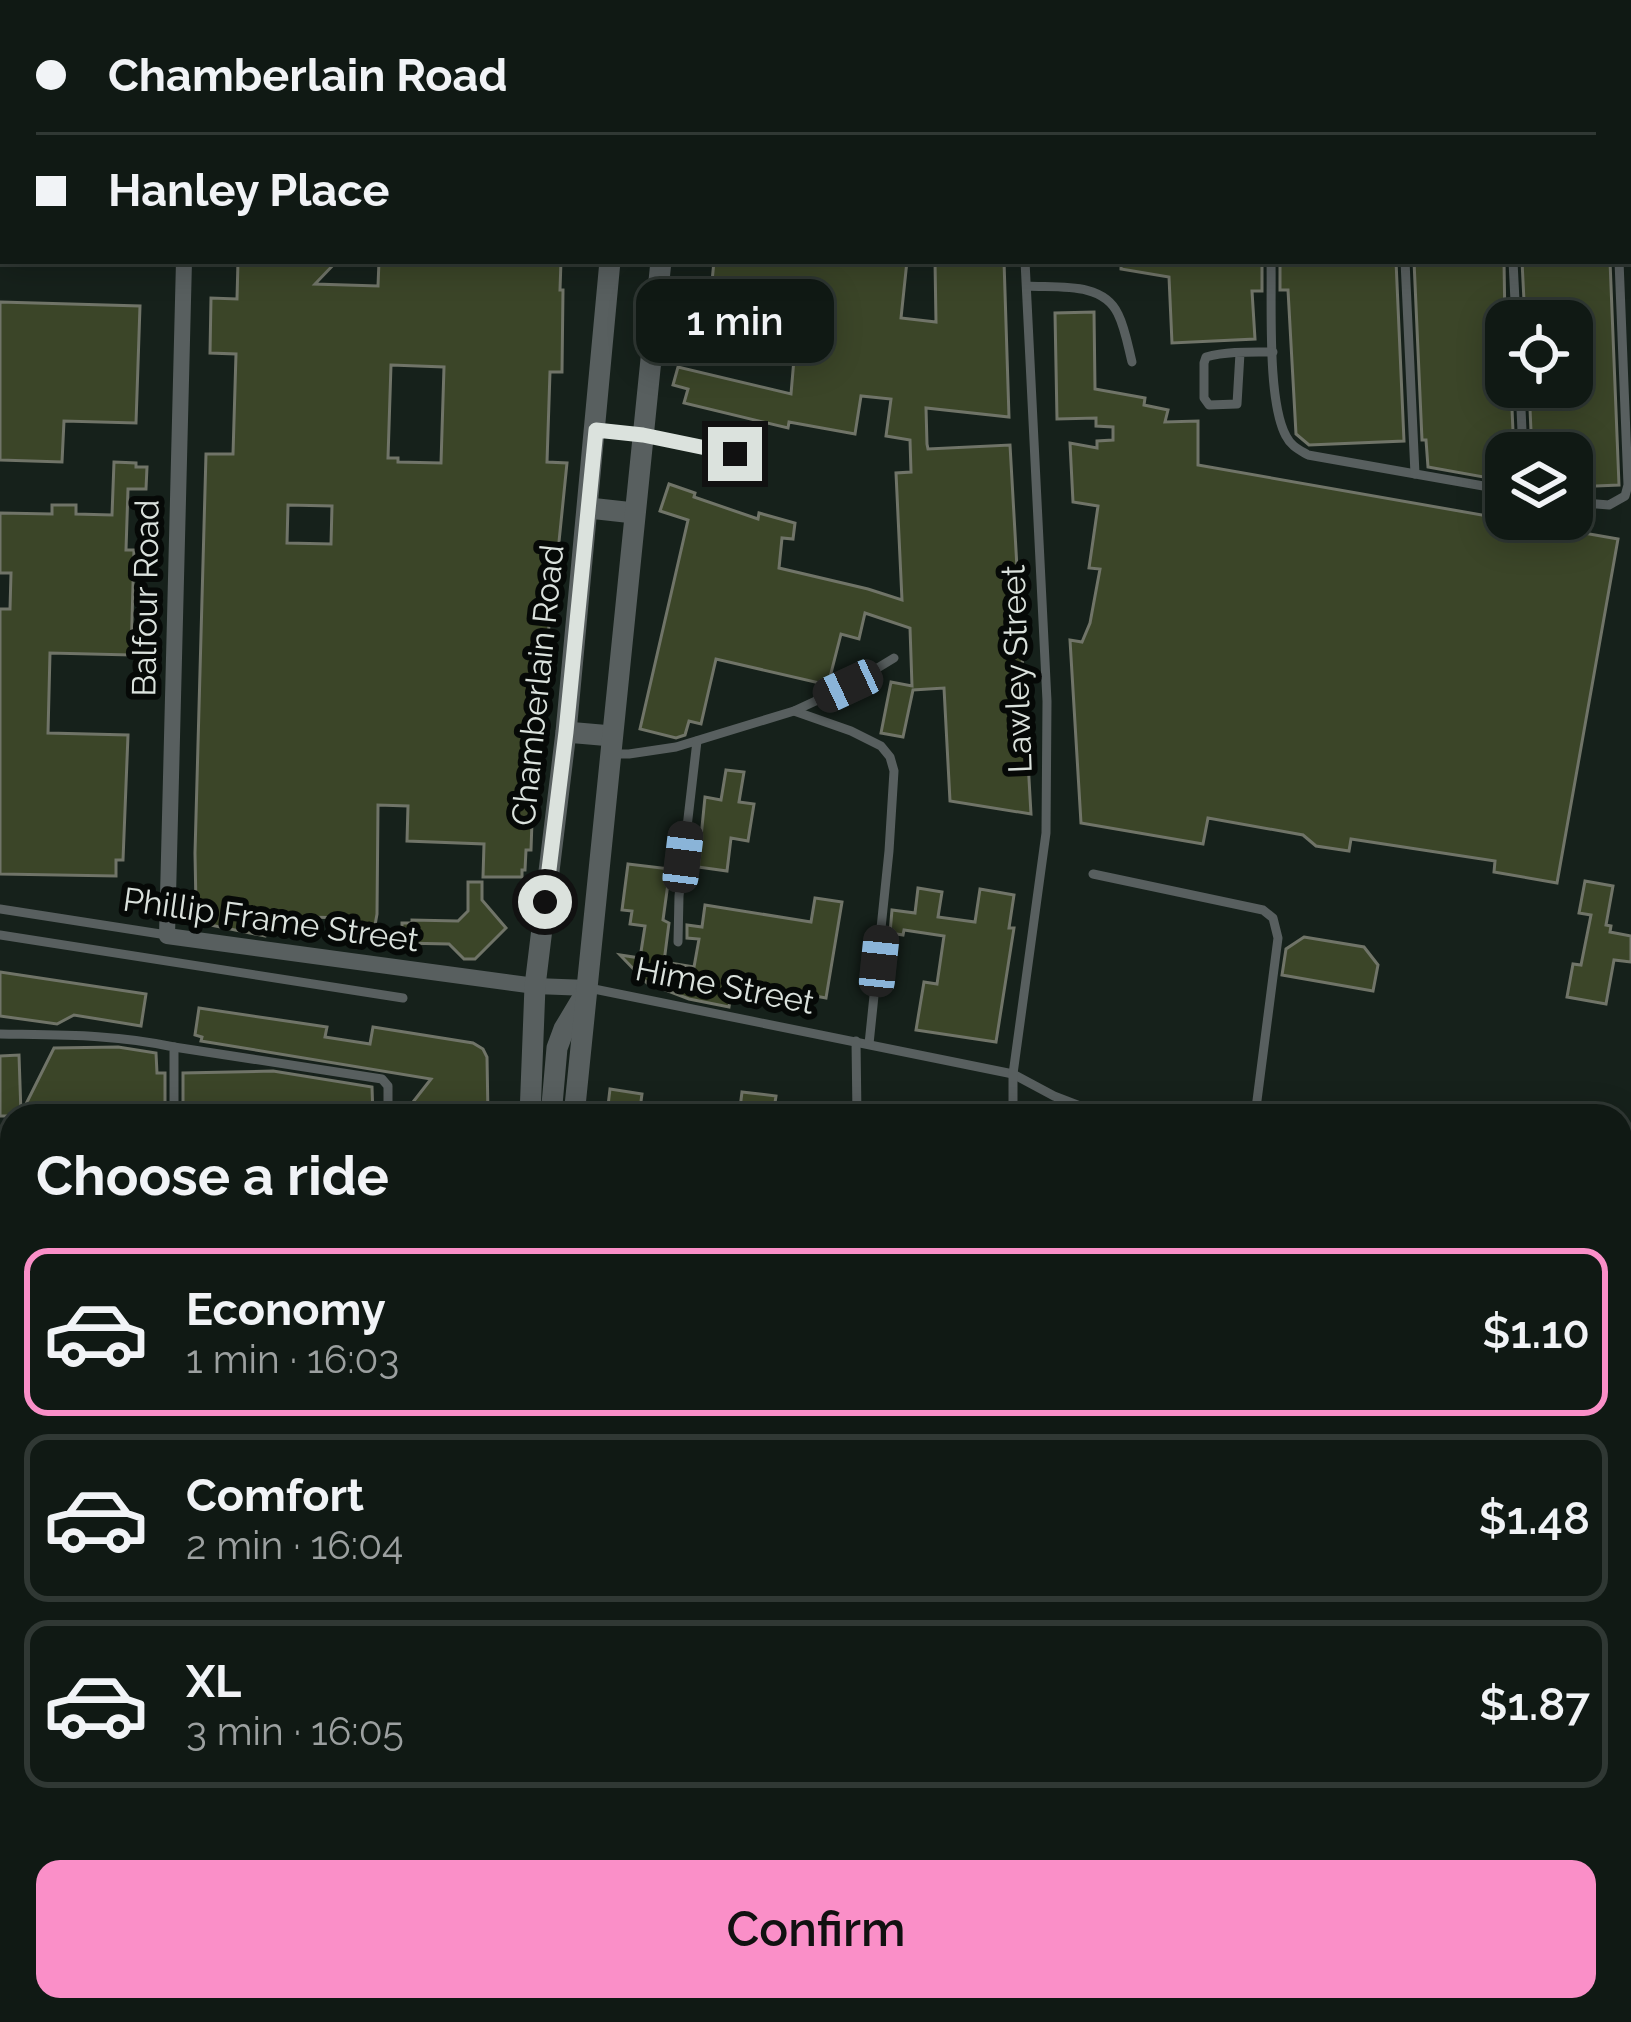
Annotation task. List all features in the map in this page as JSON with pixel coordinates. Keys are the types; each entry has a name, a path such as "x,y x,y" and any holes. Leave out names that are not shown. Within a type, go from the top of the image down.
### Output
{"street":[{"name":"Balfour Road","path":"167,936 184,264"},
{"name":"Chamberlain Road","path":"530,1104 535,986 566,732 610,264"},
{"path":"575,1104 661,264"},
{"path":"589,508 634,513"},
{"path":"566,732 611,745"},
{"name":"Phillip Frame Street","path":"167,936 535,986"},
{"name":"Hime Street","path":"535,986 588,988"},
{"path":"552,1104 557,1048 588,988"},
{"path":"525,2022 549,2022"}],"lane":[{"name":"Lawley Street","path":"1013,1104 1013,1074 1046,833 1047,701 1025,264"},
{"path":"1271,264 1275,393 1284,434 1292,446 1307,454 1485,486"},
{"path":"1405,264 1415,474"},
{"path":"1513,264 1515,300"},
{"path":"1593,504 1609,505 1625,496 1628,485 1618,264"},
{"path":"1027,286 1081,289 1105,297 1119,315 1132,362"},
{"path":"1240,353 1238,404 1209,406 1204,398 1206,358 1240,353 1274,352"},
{"path":"596,430 735,454"},
{"path":"611,745 629,754 697,741 794,711 894,658"},
{"path":"794,711 881,746 894,771 869,1044"},
{"path":"678,942 697,741"},
{"path":"1093,874 1263,910 1273,918 1278,938 1257,1104"},
{"name":"Phillip Frame Street","path":"0,909 167,936"},
{"path":"0,934 403,998"},
{"name":"Hime Street","path":"588,988 1013,1074 1075,1104"},
{"path":"0,1034 122,1038 382,1079 388,1086 388,1104"},
{"path":"856,1041 857,1104"},
{"path":"174,1046 174,1104"}],"building":[{"path":"238,264 334,264 315,284 378,286 379,264 561,264 562,372 550,372 547,462 567,463 554,591 550,591 547,682 543,682 534,764 531,850 526,850 522,877 483,877 484,844 407,841 408,806 378,805 377,914 372,942 346,937 349,918 306,917 305,936 266,931 265,936 210,925 196,906 206,454 233,454 236,354 210,353 211,298 237,299","holes":["391,365 444,367 441,463 388,458","288,505 332,506 331,544 287,543"]},
{"path":"714,264 907,264 901,318 936,322 935,264 1004,264 1009,417 926,408 927,444 928,449 1010,445 1031,814 950,801 944,688 913,690 903,737 881,733 891,682 912,686 910,628 865,613 859,639 841,634 828,685 716,659 701,724 689,721 685,735 676,738 640,729 688,520 660,511 669,484 758,519 759,513 795,523 793,539 782,538 779,568 902,600 896,473 911,472 910,440 886,436 891,399 861,396 855,434 789,422 788,428 684,403 688,389 673,385 678,367 791,394 794,359 713,351 719,293 711,292"},
{"path":"1121,264 1262,264 1262,291 1252,291 1255,339 1172,343 1169,277 1121,269"},
{"path":"1280,264 1396,264 1404,441 1309,445 1296,434 1288,290 1280,290"},
{"path":"1414,264 1504,264 1505,300 1485,300 1485,408 1512,408 1513,432 1485,432 1485,477 1428,467 1426,440 1422,440"},
{"path":"1522,264 1610,264 1619,485 1593,486 1593,432 1531,432 1530,408 1593,408 1593,300 1524,300"},
{"path":"0,302 140,306 136,423 64,421 62,462 0,460"},
{"path":"1094,312 1095,389 1145,398 1144,405 1168,410 1165,422 1198,421 1198,465 1485,516 1485,540 1593,540 1593,535 1618,539 1557,883 1494,872 1495,861 1351,839 1349,851 1316,846 1303,835 1208,818 1203,844 1081,823 1070,640 1082,642 1100,569 1089,568 1098,506 1073,502 1070,443 1097,448 1097,441 1113,440 1113,427 1096,426 1096,418 1057,419 1055,313"},
{"path":"114,462 147,467 146,489 128,489 126,550 134,550 131,655 50,653 48,733 128,735 123,860 116,860 116,876 0,874 0,609 10,609 11,573 0,573 0,513 52,514 52,505 76,505 76,514 112,515"},
{"path":"726,770 744,772 739,802 754,804 748,841 731,838 727,871 698,867 705,797 721,800"},
{"path":"628,864 670,869 663,920 669,923 664,962 694,967 699,939 687,938 687,925 702,927 705,905 811,922 815,898 842,902 826,998 733,981 729,1007 647,983 620,955 640,958 645,926 630,924 632,911 622,910"},
{"path":"1585,881 1613,886 1606,925 1611,926 1610,932 1631,936 1631,962 1614,960 1606,1004 1567,997 1573,964 1581,965 1591,915 1579,913"},
{"path":"468,882 482,882 482,900 506,928 475,959 464,959 449,944 402,943 402,923 458,921 468,911"},
{"path":"918,888 942,892 938,917 975,922 980,889 1014,895 1009,928 1014,928 996,1042 916,1030 924,982 937,984 944,936 904,930 903,935 890,933 892,910 915,913"},
{"path":"1304,937 1364,947 1378,965 1373,991 1282,975 1286,949"},
{"path":"0,972 146,994 141,1026 74,1015 57,1024 0,1016"},
{"path":"199,1008 327,1027 325,1037 370,1044 373,1027 473,1043 487,1057 488,1104 412,1104 431,1079 201,1041 195,1035"},
{"path":"118,1047 156,1053 157,1073 165,1073 165,1104 26,1104 54,1048"},
{"path":"19,1055 21,1104 0,1104 0,1056"},
{"path":"273,1071 372,1087 373,1104 183,1104 183,1073"},
{"path":"610,1089 642,1094 641,1104 608,1104"},
{"path":"742,1092 776,1096 775,1104 740,1104"}],"route":[{"path":"545,902 596,430 735,454"}]}
